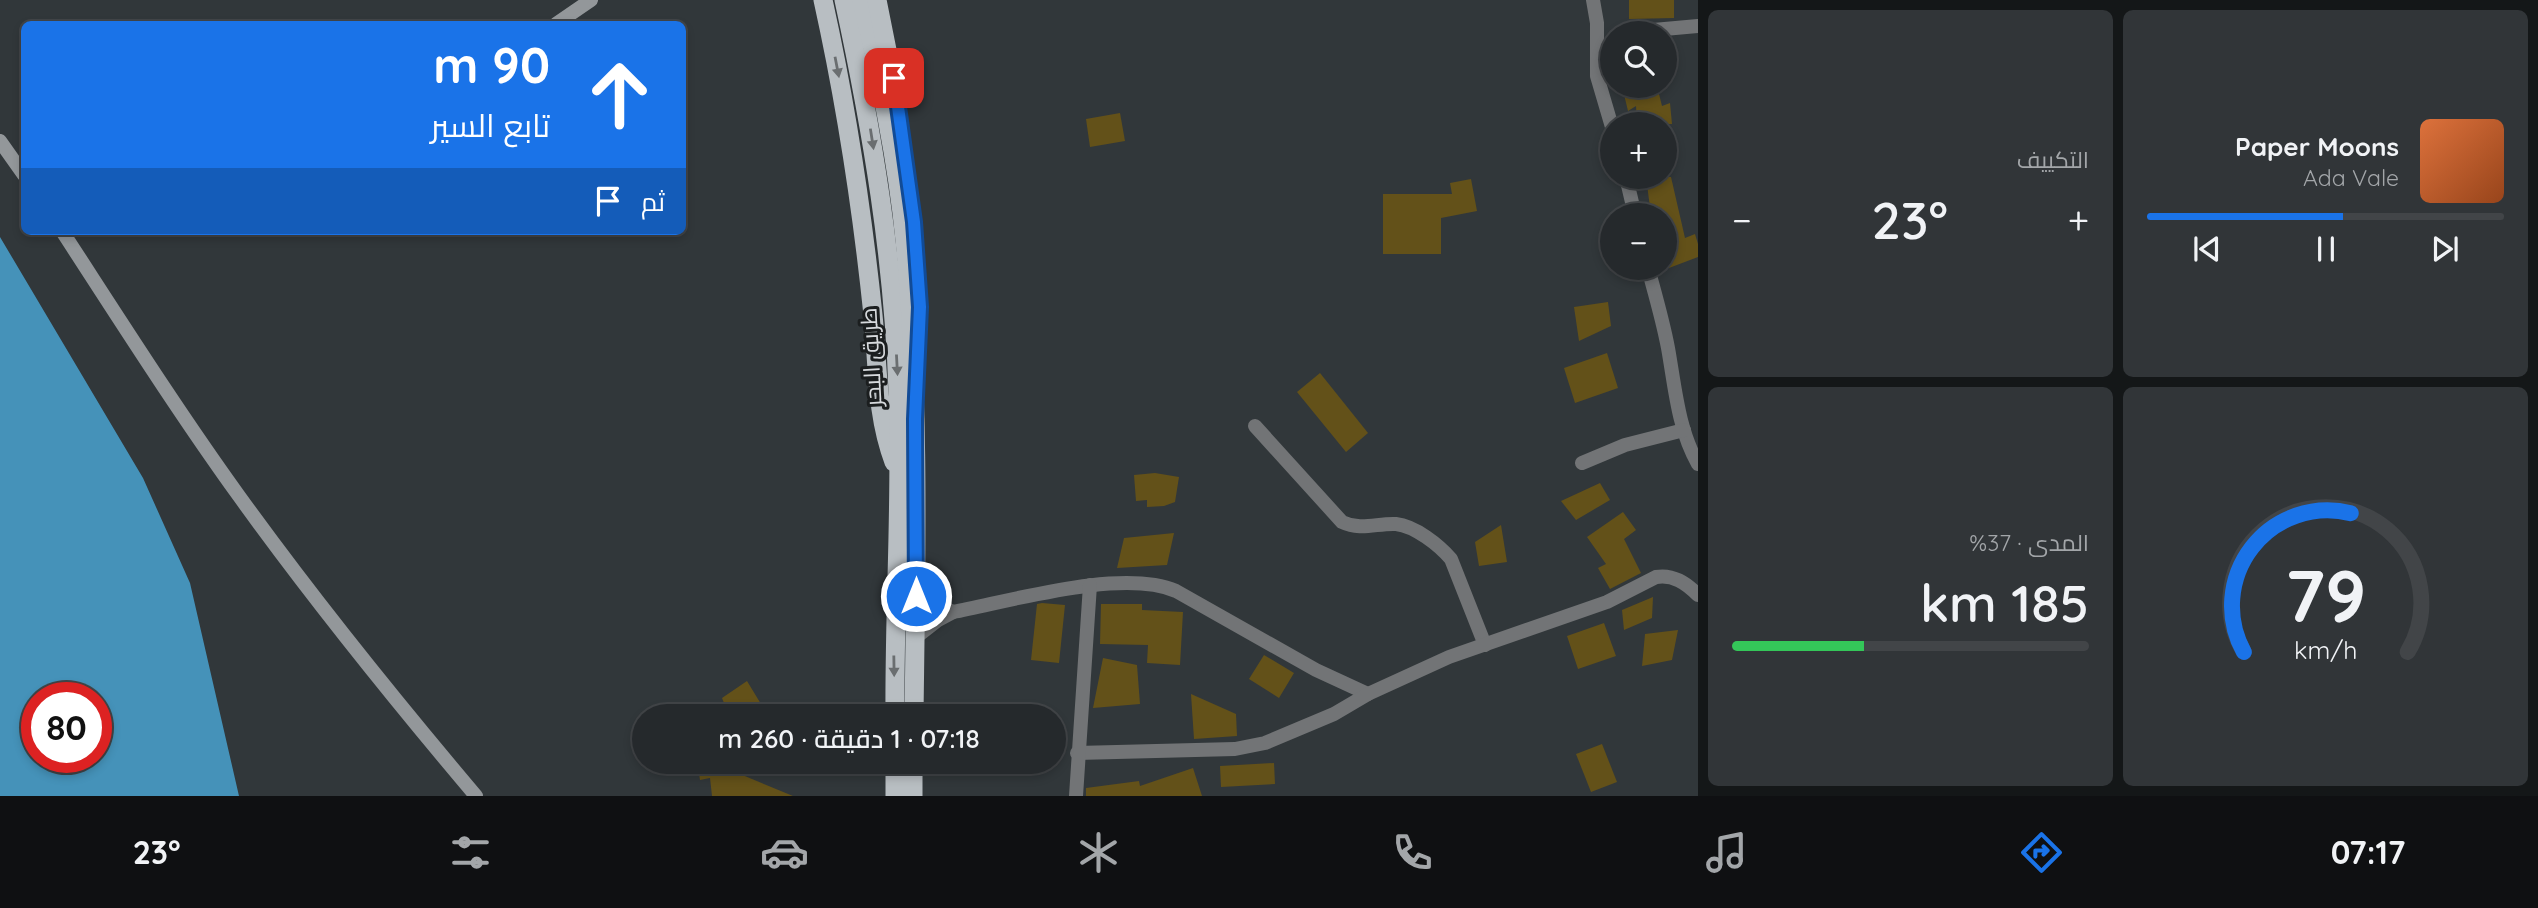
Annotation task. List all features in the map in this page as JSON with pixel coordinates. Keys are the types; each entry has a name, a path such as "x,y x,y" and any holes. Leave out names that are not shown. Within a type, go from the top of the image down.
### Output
{"highway":[{"path":"823,0 855,171 883,424 899,475"},
{"name":"طريق البحر","path":"844,0 866,101 886,228 895,320 899,475 894,627 895,704"},
{"name":"طريق البحر","path":"862,0 880,81 898,184 909,290 915,419 914,704"},
{"path":"877,0 896,91 914,222 920,307 915,419"},
{"path":"895,774 895,796"},
{"path":"913,796 914,774"}],"main road":[{"path":"560,21 592,0"},
{"path":"0,141 21,171"},
{"path":"65,235 240,497 380,681 476,796"}],"street":[{"path":"1592,0 1600,22"},
{"path":"1677,28 1698,26"},
{"path":"1600,46 1596,54 1600,86"},
{"path":"1651,280 1684,430 1698,464"},
{"path":"1255,426 1342,522 1359,527 1397,524 1444,550 1451,559 1485,645"},
{"path":"1582,463 1625,445 1684,430"},
{"path":"1077,753 1251,747 1286,736 1449,657 1606,602 1657,577 1675,578 1698,595"},
{"path":"915,638 953,612 1090,585 1141,583 1166,587 1316,670 1368,694"},
{"path":"1076,796 1090,585"},
{"path":"916,596 953,612"}],"water":[{"path":"0,237 143,478 190,583 239,796 0,796"}],"building":[{"path":"1629,0 1674,0 1674,18 1629,19"},
{"path":"1625,98 1660,98 1662,106 1670,103 1671,112 1636,112 1636,106 1628,111"},
{"path":"1120,113 1125,141 1090,147 1086,119"},
{"path":"1471,179 1477,211 1441,218 1441,254 1383,254 1383,194 1452,194 1450,183"},
{"path":"1648,189 1674,189 1677,203 1649,203"},
{"path":"1677,203 1685,238 1695,234 1698,257 1677,265"},
{"path":"1608,302 1611,326 1579,341 1574,307"},
{"path":"1607,353 1618,388 1575,403 1564,368"},
{"path":"1320,373 1368,433 1346,452 1297,392"},
{"path":"1155,473 1179,477 1175,502 1147,507 1147,500 1136,501 1134,475"},
{"path":"1600,483 1610,500 1576,520 1561,501"},
{"path":"1623,512 1636,530 1624,539 1641,573 1610,589 1598,568 1606,564 1587,537"},
{"path":"1501,525 1507,562 1479,566 1475,542"},
{"path":"1174,533 1167,565 1117,568 1124,538"},
{"path":"1653,597 1652,618 1624,630 1622,610"},
{"path":"1037,604 1065,605 1059,663 1031,660"},
{"path":"1101,604 1142,604 1142,610 1183,612 1180,665 1147,663 1148,645 1100,644"},
{"path":"1604,623 1616,656 1578,669 1567,636"},
{"path":"1678,630 1672,660 1642,666 1645,634"},
{"path":"1264,655 1294,673 1279,698 1249,679"},
{"path":"1103,658 1137,665 1140,704 1093,708"},
{"path":"747,681 761,704 723,704 722,698"},
{"path":"1191,694 1236,714 1237,736 1194,739"},
{"path":"1602,744 1617,782 1591,792 1576,754"},
{"path":"1274,763 1275,784 1221,787 1220,766"},
{"path":"1193,768 1202,796 1086,796 1086,788 1139,781 1140,786"},
{"path":"699,774 740,774 793,796 712,796 710,778 700,780"}],"route":[{"path":"894,78 914,222 920,307 915,419 916,596"}]}
